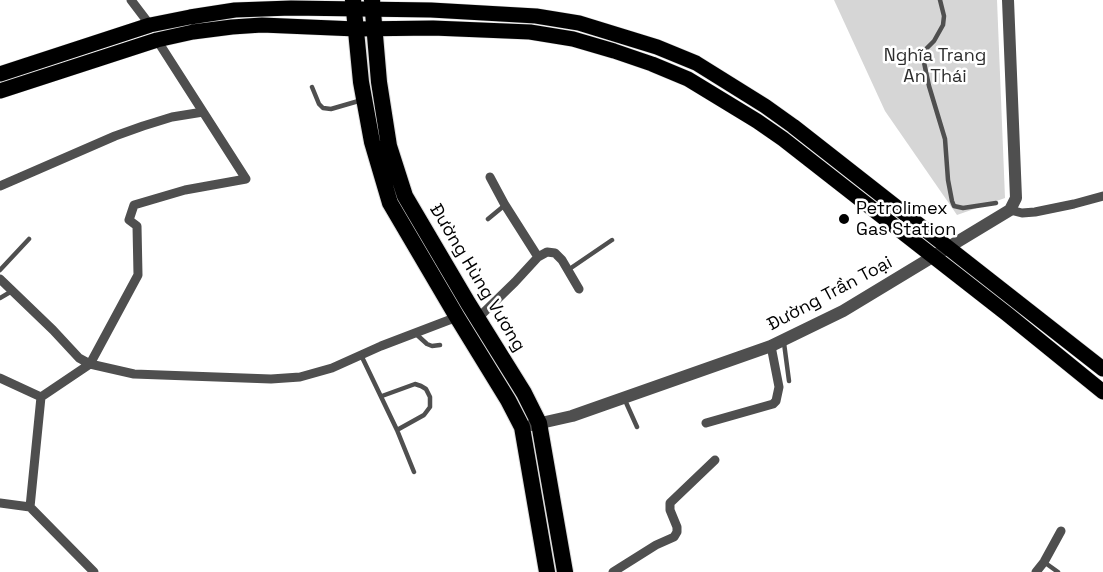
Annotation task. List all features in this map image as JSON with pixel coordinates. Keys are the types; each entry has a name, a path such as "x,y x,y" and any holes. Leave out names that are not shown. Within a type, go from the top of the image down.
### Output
{"highway":[{"name":"Đường Hùng Vương","path":"354,4 361,82 373,150 390,203 508,399 522,427 547,572"},
{"name":"Đường Hùng Vương","path":"372,4 379,82 389,146 405,196 524,393 539,423 565,572"}],"main road":[{"path":"0,74 51,58 182,26 235,10 354,4 432,5 579,23 696,63 765,106 1103,369"},
{"path":"182,26 433,28 531,32 573,39 643,61 688,79 783,139 1103,392"},
{"path":"0,92 56,73 159,31"},
{"path":"51,58 56,73"},
{"path":"858,197 868,184"}],"street":[{"path":"41,397 90,364 138,275 137,226 129,220 134,205 185,190 246,179 203,112 159,31 130,0"},
{"path":"1008,0 1016,198 1010,210 1023,213 1035,212 1103,196"},
{"path":"0,186 115,136 172,117 203,112"},
{"path":"490,177 538,257"},
{"name":"Đường Trần Toại","path":"522,427 572,416 771,346 843,310 1010,210"},
{"path":"478,318 538,257 548,252 555,253 562,260 579,289"},
{"path":"0,279 79,358 90,364 134,374 271,380 300,377 332,368 457,317"},
{"path":"706,423 773,404 776,401 778,387 771,346"},
{"path":"0,378 41,397"},
{"path":"30,507 41,397"},
{"path":"613,572 656,545 674,537 677,527 669,510 670,502 715,460"},
{"path":"0,503 30,507 94,572"},
{"path":"1036,572 1061,531"}],"lane":[{"path":"940,0 944,16 943,26 922,53 928,86 945,139 952,201 954,206 963,208 996,203"},
{"path":"312,87 323,108 331,109 364,100"},
{"path":"488,219 505,205"},
{"path":"0,270 29,239"},
{"path":"568,270 612,240"},
{"path":"0,298 12,291"},
{"path":"416,333 427,344 440,345"},
{"path":"783,340 789,381"},
{"path":"361,355 398,430 414,472"},
{"path":"382,396 415,384 426,389 430,397 429,407 423,415 398,430"},
{"path":"624,398 637,427"},
{"path":"1044,562 1058,572"}],"green space":[{"name":"Nghĩa Trang An Thái","path":"834,0 997,0 1005,198 957,215 885,111"}],"place":[{"name":"Petrolimex Gas Station","path":"844,219"}]}
